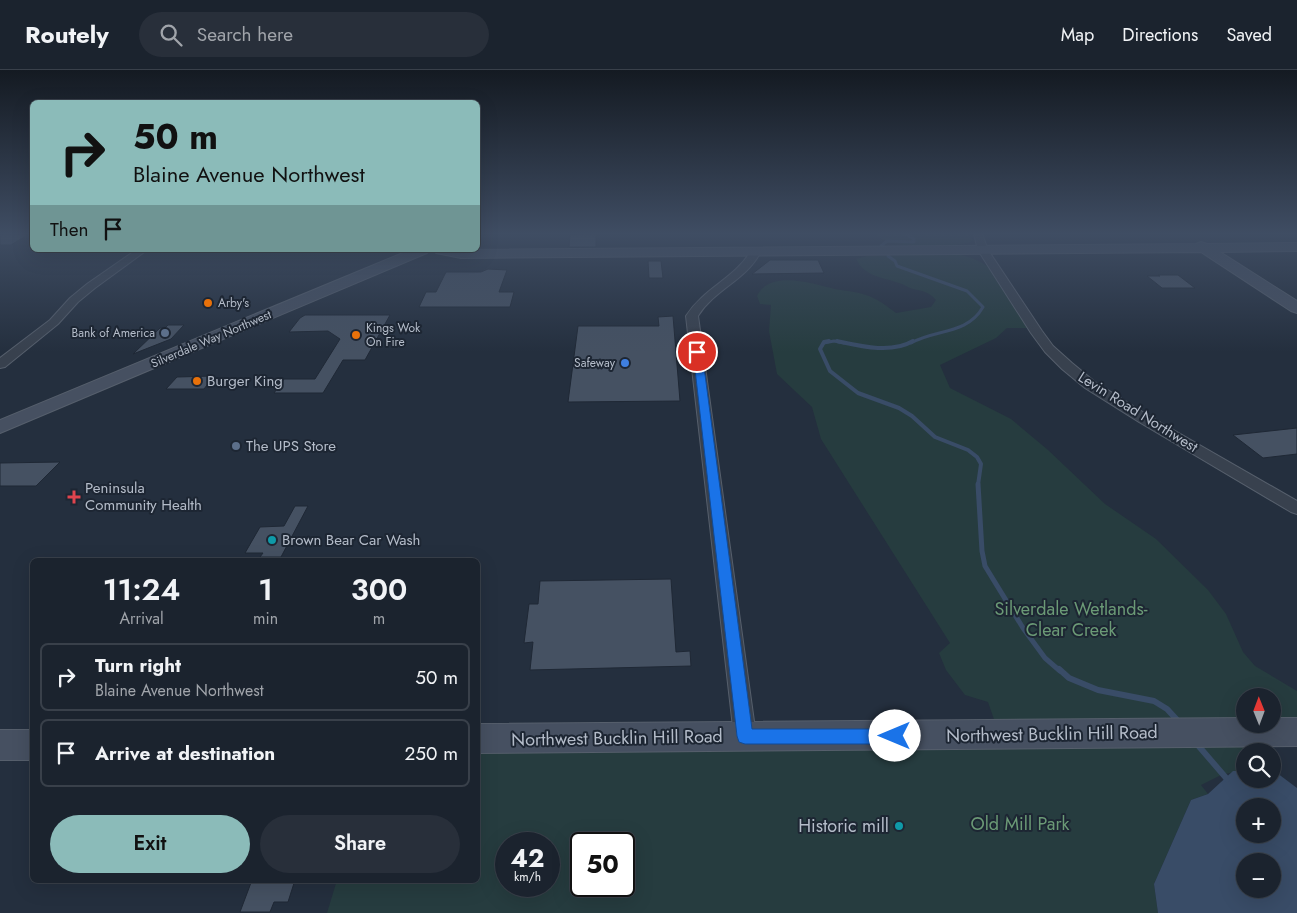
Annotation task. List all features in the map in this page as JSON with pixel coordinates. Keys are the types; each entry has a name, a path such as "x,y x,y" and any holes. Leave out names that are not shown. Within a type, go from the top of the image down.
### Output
{"main road":[{"name":"Silverdale Way Northwest","path":"0,427 351,273"},
{"path":"1244,273 1297,308"},
{"name":"Northwest Bucklin Hill Road","path":"480,739 1282,732"},
{"path":"0,745 30,745"}],"street":[{"path":"0,364 54,322 74,300 109,273"},
{"path":"737,273 706,296 692,316 745,736"},
{"name":"Levin Road Northwest","path":"998,273 1042,341 1090,385 1297,508"}],"green space":[{"path":"870,273 995,273 1010,292 1033,328 1007,328 996,338 940,365 950,388 1011,419 1048,450 1105,504 1156,539 1208,590 1226,614 1243,652 1255,666 1297,691 1297,732 1252,743 1236,743 1236,772 1223,774 1201,785 1208,794 1191,800 1154,884 1158,913 327,913 336,883 480,883 480,739 999,734 988,702 965,695 946,670 939,653 950,643 821,439 812,407 777,374 769,331 771,305 760,304 757,296 763,288 772,283 793,280 869,296 896,313 931,307 936,300 926,292"}],"water":[{"path":"1233,771 1236,771 1236,788 1281,788 1281,776 1297,788 1297,913 1158,913 1154,884 1191,800 1208,794"}],"building":[{"path":"445,273 506,273 499,292 514,292 510,307 419,307 426,292 436,292"},
{"path":"649,273 662,273 663,278 649,278"},
{"path":"1158,275 1178,275 1195,288 1162,288 1147,276 1160,276"},
{"name":"Kings Wok On Fire","path":"305,315 390,315 365,360 343,360 323,393 274,393 284,379 315,379 340,339 328,331 289,332 300,318"},
{"name":"Safeway","path":"673,316 680,401 568,402 578,326 659,326 658,317"},
{"name":"Bank of America","path":"168,325 184,325 171,339 133,354 160,328 165,328"},
{"name":"Burger King","path":"214,376 204,389 166,389 177,377"},
{"path":"1297,428 1297,454 1263,458 1233,435"},
{"path":"60,462 36,486 0,486 0,463"},
{"name":"Brown Bear Car Wash","path":"295,506 308,506 281,557 260,557 263,553 245,553 260,527 284,526"},
{"path":"671,579 676,652 690,651 691,666 530,670 533,642 524,643 529,604 538,604 540,581"},
{"path":"251,883 294,883 288,902 274,902 270,912 240,912"}],"waterway":[{"path":"911,343 930,335 960,327 976,316 983,307 967,291 918,273"},
{"path":"829,341 824,342 820,349 830,371 858,393 899,408 912,416 935,437 968,450 977,457 981,464 978,485"},
{"path":"824,343 834,341 844,343"},
{"path":"837,341 875,348 895,347 913,341"},
{"path":"978,485 982,551 985,566 1023,628 1045,658 1060,671"},
{"path":"1059,669 1069,678 1098,690 1154,701 1167,709 1179,722"},
{"path":"1196,743 1227,779"}],"place":[{"name":"Arby's","path":"208,303"},
{"name":"Bank of America","path":"165,333"},
{"name":"Kings Wok On Fire","path":"356,335"},
{"name":"Safeway","path":"625,363"},
{"name":"Burger King","path":"197,381"},
{"name":"The UPS Store","path":"236,446"},
{"name":"Peninsula Community Health","path":"74,497"},
{"name":"Brown Bear Car Wash","path":"272,540"},
{"name":"Historic mill","path":"899,826"}],"route":[{"path":"697,352 745,736 895,736"}],"park label":[{"name":"Silverdale Wetlands- Clear Creek","path":"1071,619"},
{"name":"Old Mill Park","path":"1020,824"}]}
